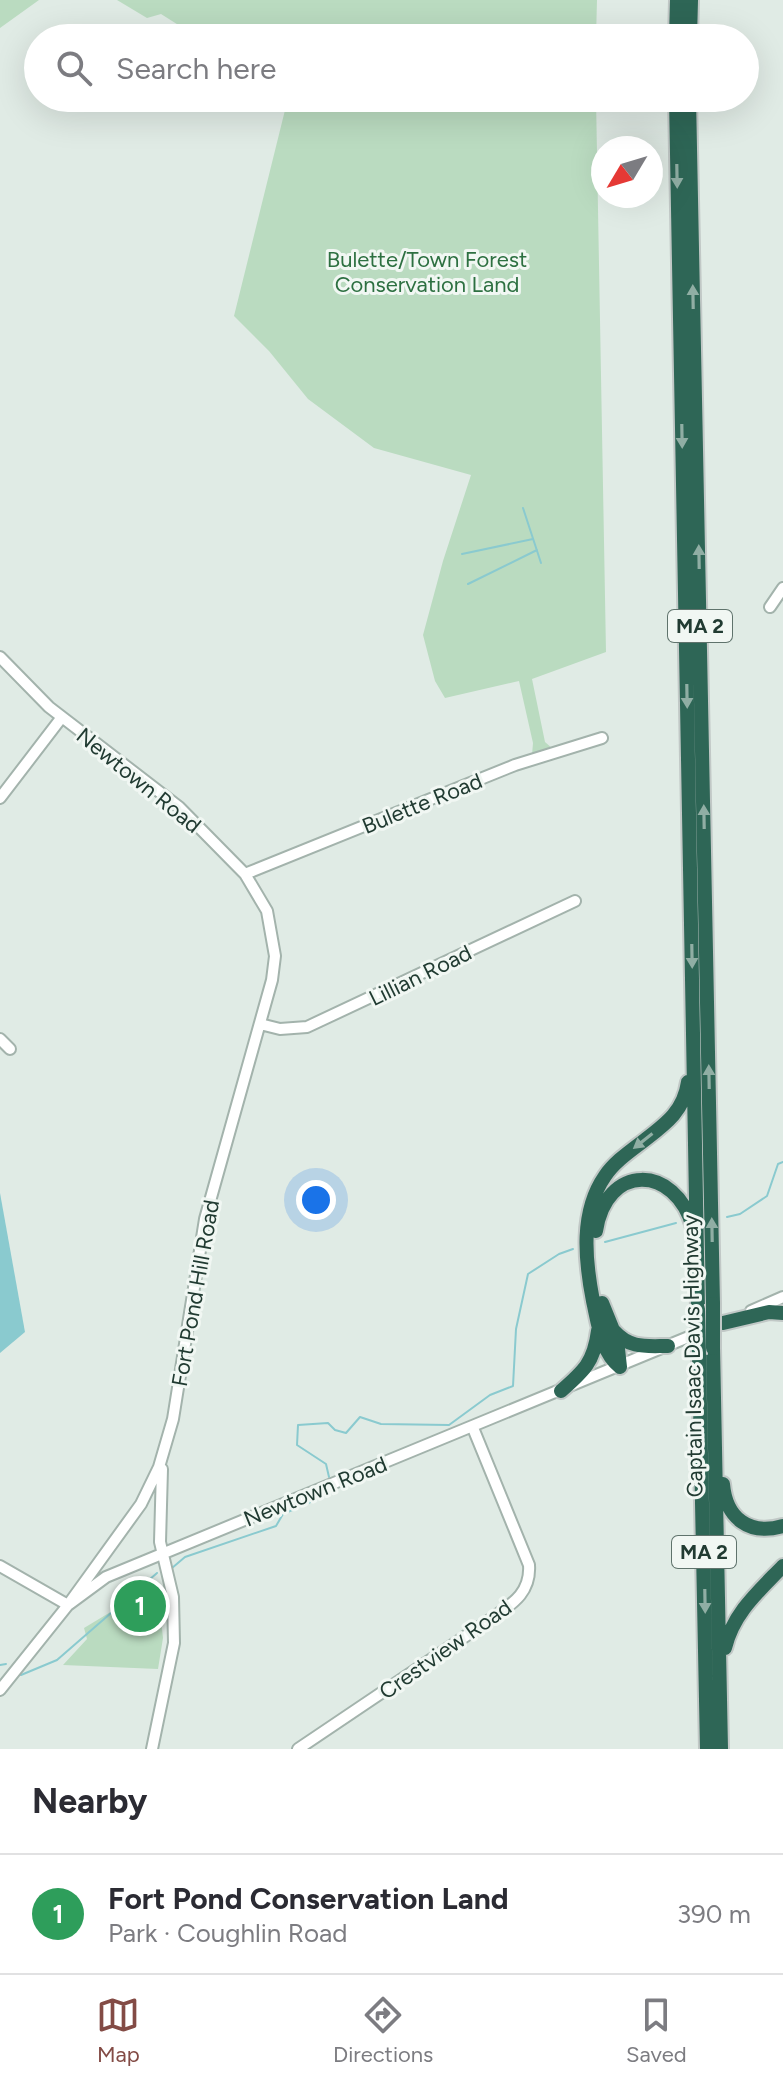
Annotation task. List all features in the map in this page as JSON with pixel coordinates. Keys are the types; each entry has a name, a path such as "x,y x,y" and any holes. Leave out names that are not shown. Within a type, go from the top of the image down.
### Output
{"highway":[{"path":"676,24 677,0"},
{"path":"690,24 691,0"},
{"name":"MA 2","path":"676,112 694,1054 703,1156"},
{"name":"MA 2","path":"689,112 703,1156"},
{"path":"620,1367 613,1362 605,1346 590,1282 586,1240 592,1204 605,1176 617,1163 677,1112 686,1095 694,1054"},
{"name":"Captain Isaac Davis Highway","path":"703,1156 697,1241 713,1348 721,1749"},
{"name":"Captain Isaac Davis Highway","path":"703,1156 706,1306 699,1355 707,1749"},
{"path":"620,1367 620,1354 601,1297 595,1258 599,1217 610,1195 633,1181 645,1180 666,1186 682,1199 697,1241"},
{"path":"723,1323 769,1312 783,1313"},
{"path":"561,1391 585,1370 590,1360 598,1333 597,1318"},
{"path":"613,1330 621,1339 634,1345 668,1346"},
{"path":"714,1406 728,1504 740,1521 750,1527 762,1530 783,1526"},
{"path":"721,1700 725,1649 733,1622 783,1566"}],"street":[{"path":"770,607 783,588"},
{"name":"Newtown Road","path":"0,657 24,684 62,717 179,807 245,874 267,911 275,960"},
{"path":"0,798 62,717"},
{"name":"Bulette Road","path":"245,874 515,765 602,738"},
{"name":"Lillian Road","path":"260,1024 280,1029 307,1027 575,901"},
{"name":"Fort Pond Hill Road","path":"68,1605 141,1504 166,1447 205,1219 275,960"},
{"path":"0,1039 10,1049"},
{"name":"Newtown Road","path":"0,1690 68,1605 106,1577 161,1552 473,1428 783,1297"},
{"name":"Crestview Road","path":"298,1749 491,1619 512,1604 525,1589 529,1580 529,1565 473,1428"},
{"path":"152,1749 168,1678 174,1630 173,1597 161,1552 161,1475 166,1447"},
{"path":"0,1566 68,1605"}],"green space":[{"path":"0,0 39,0 0,28"},
{"path":"117,0 597,0 596,24 177,24 161,14 147,18"},
{"name":"Bulette/Town Forest Conservation Land","path":"285,112 596,112 597,136 591,136 591,208 598,208 606,652 532,679 545,742 553,749 532,755 533,743 519,681 445,698 435,681 423,635 471,475 374,448 308,399 269,351 234,316"},
{"path":"157,1584 163,1638 158,1669 63,1665 87,1639 84,1628"}],"water":[{"path":"0,1193 25,1332 0,1353"}],"waterway":[{"path":"523,508 541,563"},
{"path":"462,554 533,539"},
{"path":"468,584 537,550"},
{"path":"727,1217 740,1214 767,1196 778,1164 783,1162"},
{"path":"605,1242 676,1223"},
{"path":"329,1477 326,1464 297,1445 298,1425 328,1423 335,1430 346,1433 360,1417 381,1424 449,1425 490,1395 513,1386 516,1329 528,1274 559,1254 573,1249"},
{"path":"172,1568 185,1557 276,1526 283,1514 331,1493"},
{"path":"21,1675 57,1660 157,1573"},
{"path":"0,1665 6,1664"}],"place":[{"name":"Fort Pond Conservation Land","path":"140,1606"}]}
